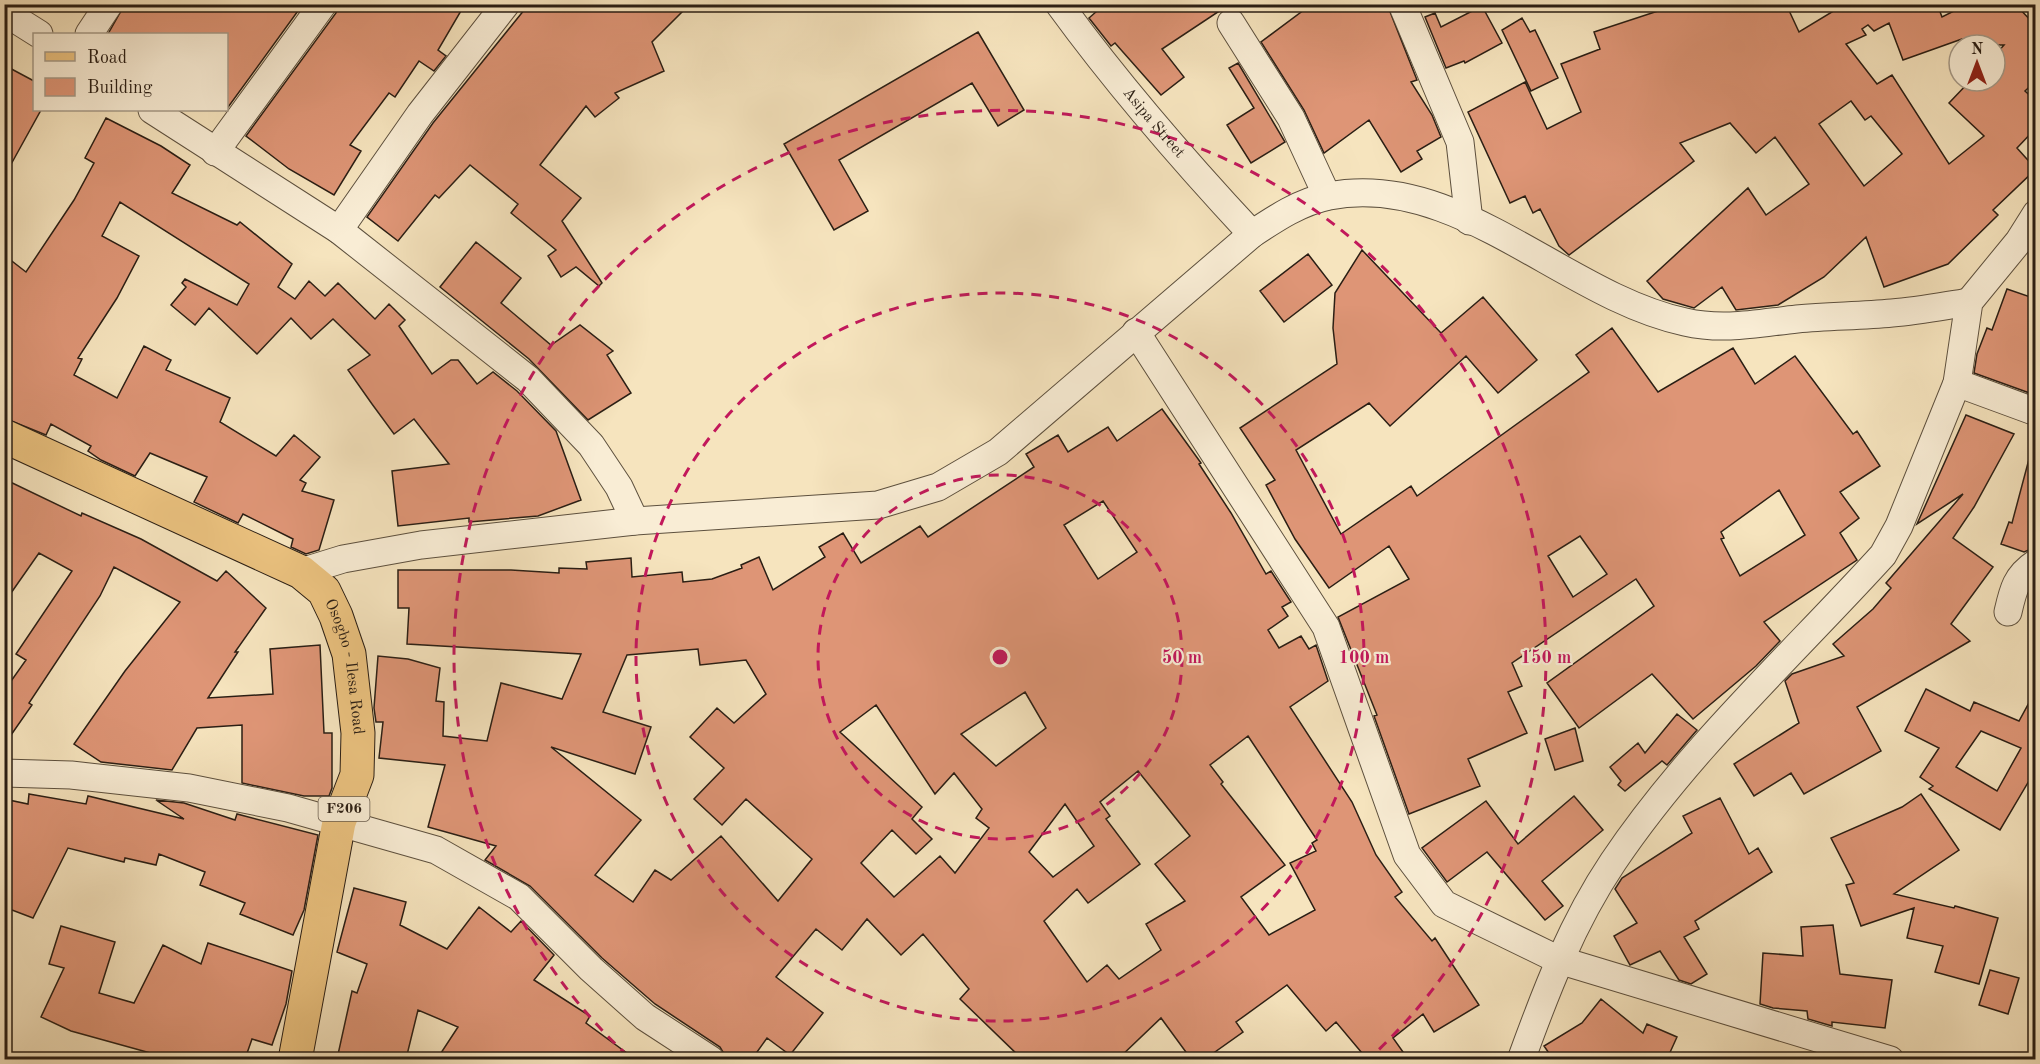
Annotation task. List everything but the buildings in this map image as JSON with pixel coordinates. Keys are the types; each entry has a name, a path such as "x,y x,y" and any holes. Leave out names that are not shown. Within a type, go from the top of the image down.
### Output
{"main road":[{"name":"Osogbo - Ilesa Road","path":"4,436 302,572 324,591 336,616 349,654 358,733 357,775 339,822 295,1059"}],"street":[{"path":"90,33 109,4"},
{"path":"215,152 324,4"},
{"path":"339,230 420,114 506,4"},
{"name":"Asipa Street","path":"1059,4 1102,62 1203,181 1252,234"},
{"path":"1402,4 1460,142 1469,220"},
{"path":"4,12 37,33"},
{"path":"1231,23 1291,118 1327,196"},
{"path":"154,111 339,230 528,379 591,445 619,487 635,521"},
{"path":"302,572 343,560 421,545 635,521 878,505 938,487 998,452 1252,234 1287,211 1327,196 1370,191 1425,201 1469,220 1636,307 1686,322 1735,328 1797,319 1894,313 1968,302"},
{"path":"1521,1059 1559,960 1612,863 1675,779 1883,555 1899,526 1957,383 1968,302 2019,241 2036,214"},
{"path":"1136,332 1326,627 1407,855 1444,904 1559,960 1890,1059"},
{"path":"1957,383 2036,412"},
{"path":"2008,612 2015,584 2023,572 2036,563"},
{"path":"4,772 71,775 189,788 288,808 436,850 519,897 591,969 645,1017 711,1059"}]}
